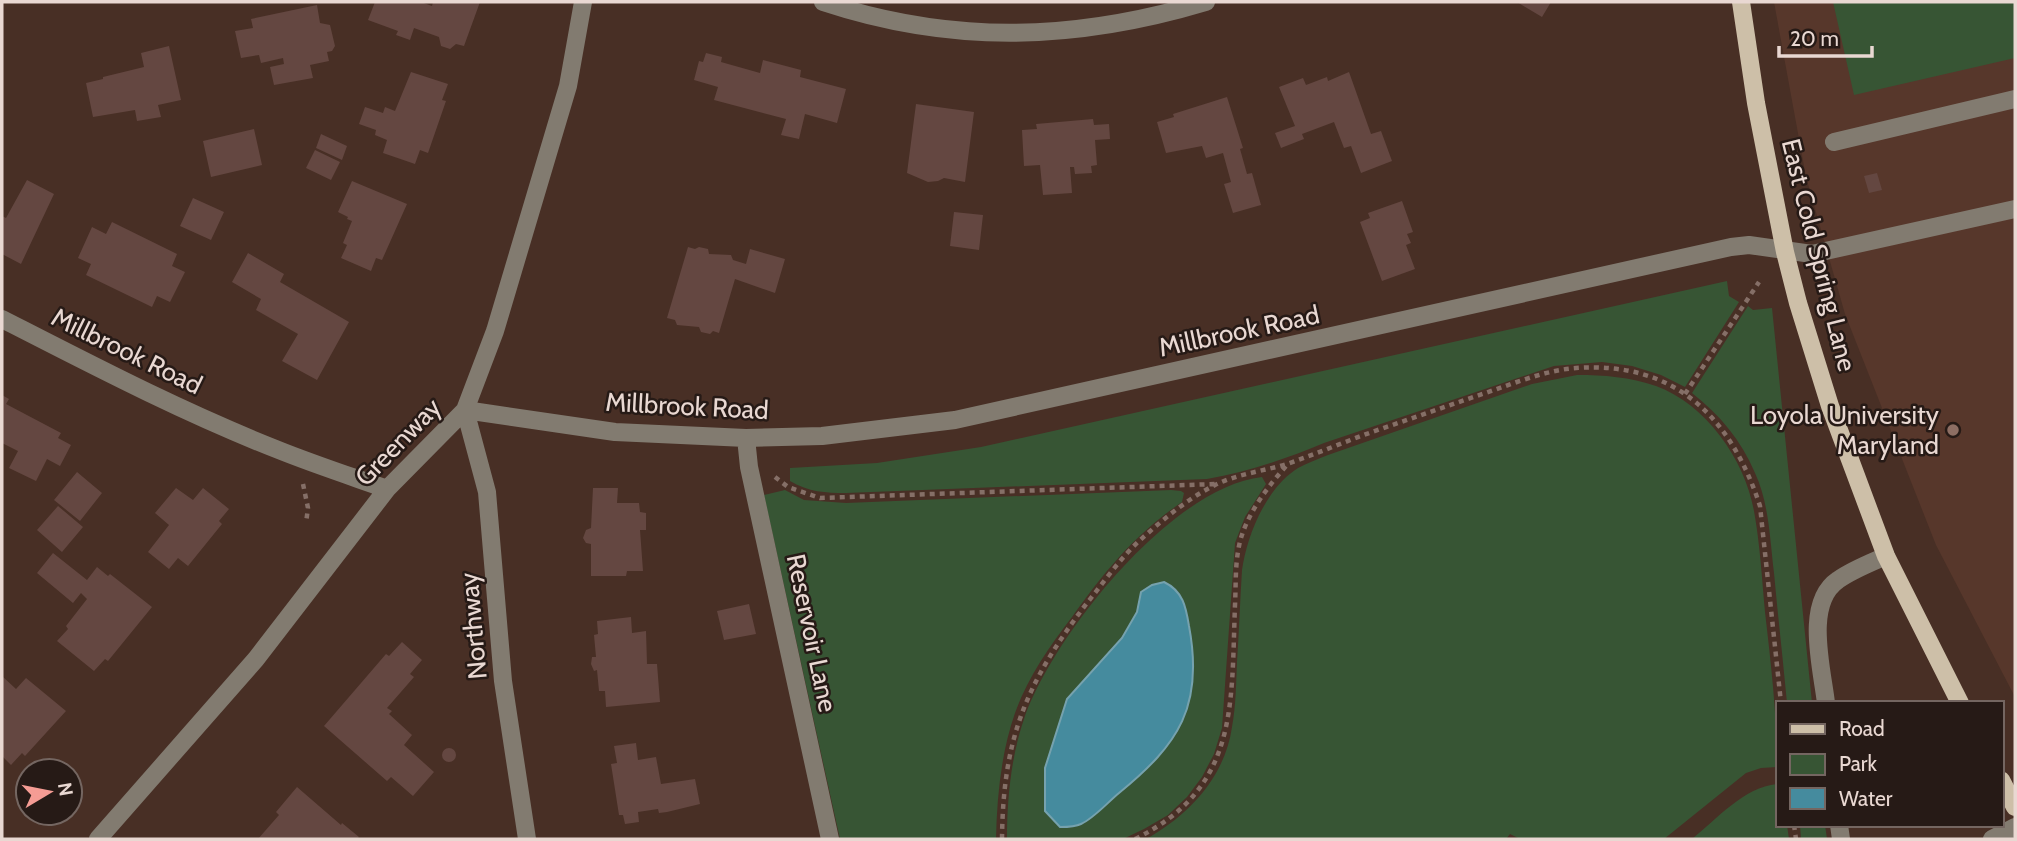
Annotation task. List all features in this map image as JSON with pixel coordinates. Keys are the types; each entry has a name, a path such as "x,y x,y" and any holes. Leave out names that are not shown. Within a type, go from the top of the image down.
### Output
{"main road":[{"name":"East Cold Spring Lane","path":"1741,2 1756,103 1785,252 1830,406 1886,556 1960,701"},
{"path":"2003,784 2015,807"}],"street":[{"name":"Greenway","path":"98,839 256,659 387,489 465,411 495,331 568,86 583,2"},
{"path":"823,2 926,27 1008,34 1084,30 1206,2"},
{"path":"1834,142 2015,99"},
{"name":"Millbrook Road","path":"465,411 615,432 746,438 822,436 955,420 1731,247 1749,245 1785,252 1827,252 2015,209"},
{"name":"Millbrook Road","path":"2,319 204,418 275,449 387,489"},
{"name":"Northway","path":"465,411 487,492 503,681 527,839"},
{"name":"Reservoir Lane","path":"746,438 748,467 830,839"},
{"path":"1826,701 1818,628 1819,603 1836,580 1886,556"},
{"path":"1992,839 2015,827"}],"path":[{"path":"1685,394 1759,282"},
{"path":"768,472 788,487 820,498 1216,484 1289,463 1502,388 1563,370 1601,368 1631,372 1659,380 1685,394 1704,409 1723,428 1739,452 1751,478 1760,506 1781,701"},
{"path":"1135,839 1171,819 1191,800 1219,755 1227,729 1239,544 1260,500 1273,480 1289,463"},
{"path":"303,483 308,508 306,523"},
{"path":"1002,839 1005,783 1011,748 1034,682 1051,652 1135,545 1162,521 1216,484"}],"shaded area":[{"name":"Loyola University Maryland","path":"1774,2 2015,2 2015,697 1936,545 1845,314 1806,177"}],"green space":[{"path":"1833,2 2015,2 2015,58 1854,95"},
{"path":"1727,281 1729,296 1739,302 1685,387 1661,375 1632,366 1602,362 1554,366 1266,464 1207,479 846,493 817,491 790,481 790,468 877,463 981,447"},
{"path":"1748,306 1753,310 1772,308 1812,701 1787,701 1770,535 1760,485 1736,439 1721,419 1692,393"},
{"path":"1577,375 1636,380 1656,386 1674,394 1707,420 1732,454 1749,492 1758,536 1776,728 1776,767 1746,773 1664,839 1520,839 1510,834 1506,839 1146,839 1190,807 1222,762 1232,727 1235,703 1242,570 1253,528 1276,487 1298,468 1328,455 1532,384"},
{"path":"1262,477 1266,484 1245,517 1235,543 1222,728 1214,754 1202,777 1187,797 1168,815 1123,839 1007,839 1011,778 1024,719 1060,648 1119,571 1154,536 1190,508 1227,487"},
{"path":"785,490 804,500 846,503 1171,490 1184,493 1182,502 1135,540 1109,569 1055,640 1033,675 1020,700 1006,744 996,839 840,839 764,495"},
{"path":"1776,784 1776,827 1787,827 1789,839 1692,839 1742,797 1765,786"},
{"path":"1800,827 1825,827 1827,839 1801,839"}],"water":[{"path":"1164,582 1176,590 1185,606 1193,654 1193,679 1182,721 1157,757 1096,814 1079,825 1060,827 1045,811 1045,768 1067,699 1122,638 1137,612 1141,592"}],"building":[{"path":"375,2 421,2 432,6 433,2 480,2 464,46 456,44 450,49 441,46 439,37 414,28 410,40 396,35 398,31 368,20"},
{"path":"1517,2 1551,2 1542,17"},
{"path":"317,5 320,23 330,25 335,46 332,51 327,52 329,61 310,65 313,78 274,85 270,67 284,64 283,58 261,63 259,55 241,58 235,31 253,28 251,19"},
{"path":"169,46 181,100 158,105 161,117 137,121 135,110 93,117 86,83 144,67 141,53"},
{"path":"706,53 722,57 721,62 760,73 763,60 801,70 800,77 846,89 837,123 805,114 799,139 781,135 786,119 714,100 718,87 694,80 699,61 703,62"},
{"path":"411,72 448,84 442,100 446,101 428,153 420,150 415,164 383,153 387,140 375,135 376,130 359,124 365,107 383,113 385,107 395,111"},
{"path":"1349,72 1371,134 1381,131 1392,161 1361,173 1351,146 1344,148 1334,122 1302,134 1304,139 1281,148 1275,133 1295,126 1279,87 1303,78 1306,85 1327,77 1328,81"},
{"path":"1227,97 1243,148 1240,149 1247,174 1252,173 1261,205 1233,213 1224,184 1231,182 1223,153 1206,158 1202,146 1166,153 1157,122 1174,117 1173,114"},
{"path":"916,104 974,112 965,182 944,178 928,182 907,173"},
{"path":"1093,119 1094,125 1109,124 1110,139 1095,140 1097,165 1091,166 1092,173 1075,174 1074,167 1070,167 1072,193 1043,195 1040,165 1024,166 1022,130 1037,129 1036,124"},
{"path":"254,129 262,165 211,177 203,141"},
{"path":"321,134 347,146 342,160 316,148"},
{"path":"315,150 340,162 331,180 306,168"},
{"path":"1877,173 1882,190 1869,193 1864,176"},
{"path":"27,180 54,194 21,264 2,254 2,216 6,218"},
{"path":"352,181 407,204 382,260 376,258 371,271 341,258 347,245 343,243 352,221 338,212"},
{"path":"193,198 224,212 211,240 180,226"},
{"path":"1402,201 1413,232 1407,234 1411,243 1406,245 1415,269 1382,281 1360,222 1370,218 1368,213"},
{"path":"954,212 983,215 979,250 950,246"},
{"path":"112,222 177,254 172,266 185,272 170,302 157,296 152,307 86,275 91,264 78,258 92,227 106,234"},
{"path":"688,247 708,249 709,254 731,255 733,260 746,264 750,249 785,259 775,293 735,279 719,333 713,331 710,334 701,332 699,327 677,325 675,320 667,318"},
{"path":"248,253 284,274 280,282 349,322 317,380 282,361 298,334 256,310 261,299 232,282"},
{"path":"2,395 9,399 6,404 61,433 58,438 71,445 60,466 47,459 36,481 9,468 18,451 2,443"},
{"path":"77,472 102,493 80,521 54,500"},
{"path":"176,488 193,500 203,488 229,509 219,521 222,524 188,566 178,558 169,569 148,552 169,525 155,513"},
{"path":"593,488 618,488 617,503 639,503 640,512 646,513 646,530 640,530 643,571 627,571 626,576 591,576 591,544 586,543 583,538 586,530 591,528"},
{"path":"58,506 83,527 62,552 37,530"},
{"path":"53,553 87,580 97,567 108,576 110,574 152,607 108,661 105,659 94,671 57,641 87,599 81,593 73,603 37,573"},
{"path":"749,604 756,634 724,640 717,611"},
{"path":"631,617 632,633 646,631 647,664 657,664 660,702 606,707 605,691 599,691 597,670 594,671 591,664 592,657 596,657 594,635 598,634 597,621"},
{"path":"402,642 422,660 410,674 414,677 387,708 392,711 389,714 412,735 404,745 434,772 413,796 391,777 387,781 324,726 386,654 389,656"},
{"path":"2,676 16,689 26,678 66,711 25,756 22,753 14,757 11,765 2,756"},
{"path":"636,743 638,760 656,757 661,784 695,779 700,804 667,812 659,813 658,809 638,812 639,822 625,824 623,815 619,815 611,764 617,763 614,746"},
{"path":"446,748 452,748 456,755 452,762 446,762 442,758 442,752"},
{"path":"297,787 359,837 258,839 279,815 276,812"}],"place":[{"name":"Loyola University Maryland","path":"1953,430"}]}
